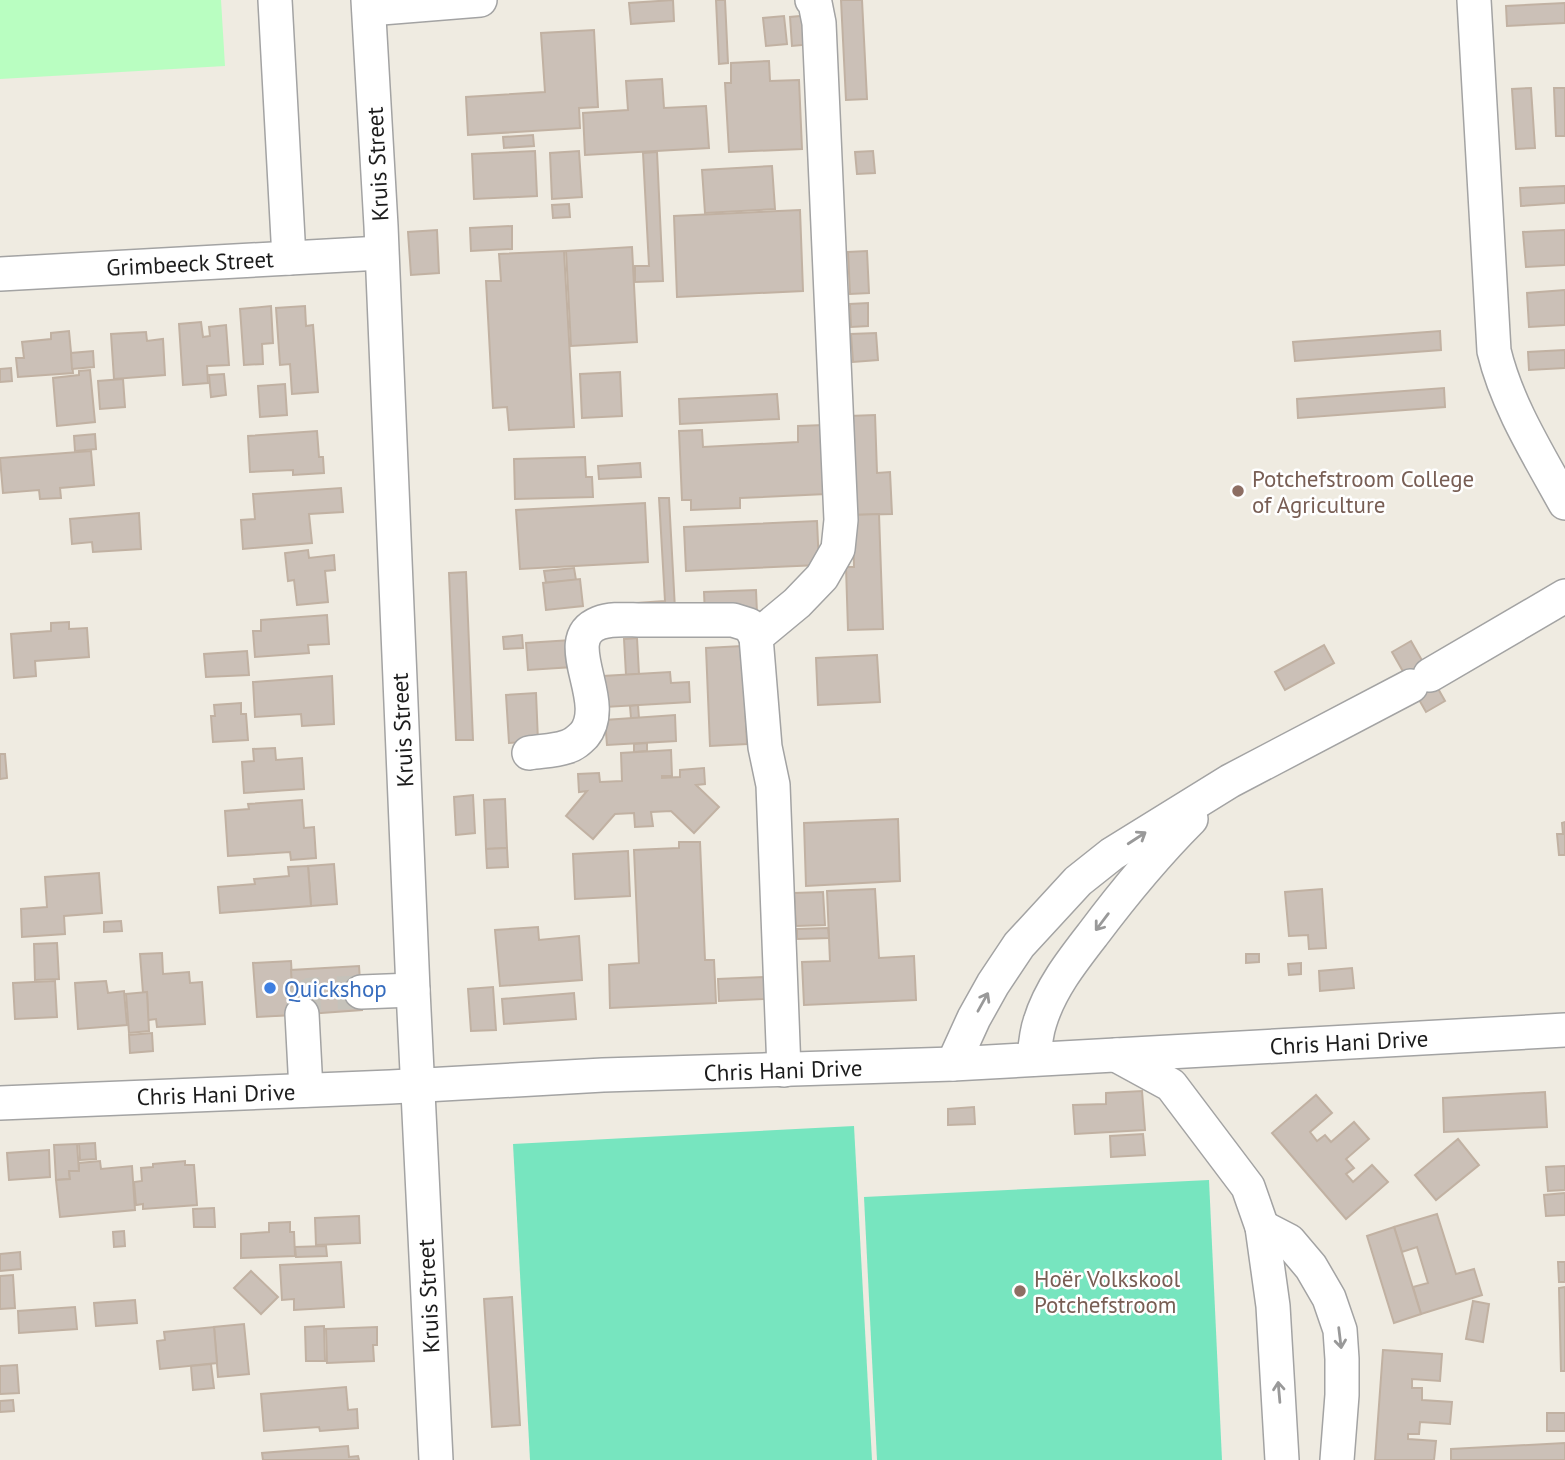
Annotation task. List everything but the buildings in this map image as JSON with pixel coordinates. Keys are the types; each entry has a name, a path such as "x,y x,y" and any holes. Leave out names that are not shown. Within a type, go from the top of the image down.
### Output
{"street":[{"path":"275,0 289,258"},
{"path":"369,5 480,0"},
{"path":"756,637 797,603 822,577 838,549 841,520 819,23 812,0"},
{"path":"1474,0 1494,351 1499,375 1533,447 1565,503"},
{"name":"Kruis Street","path":"369,5 436,1460"},
{"name":"Grimbeeck Street","path":"0,274 381,253"},
{"path":"953,1064 974,1018 1019,945 1078,881 1112,854 1230,780 1420,680 1565,596"},
{"path":"529,753 566,747 575,743 587,731 593,702 581,647 588,630 598,623 619,620 733,620 749,625 756,637 765,747 773,785 784,1070"},
{"path":"1034,1059 1039,1023 1053,990 1078,953 1160,851 1230,780"},
{"path":"361,992 414,990"},
{"path":"302,1014 306,1090"},
{"name":"Chris Hani Drive","path":"0,1103 603,1075 953,1064 1565,1030"},
{"path":"1116,1054 1171,1085 1248,1187 1262,1227 1273,1306 1282,1460"},
{"path":"1262,1227 1289,1241 1311,1267 1329,1298 1340,1330 1342,1395 1337,1460"},
{"path":"1273,1306 1311,1294 1329,1298"}],"green space":[{"path":"0,0 221,0 225,66 0,79"},
{"path":"854,1126 872,1460 530,1460 513,1144"},
{"path":"1209,1180 1222,1460 877,1460 864,1197"}],"tunnel":[{"path":"302,1014 304,999 311,994 361,992"}],"place":[{"name":"Potchefstroom College of Agriculture","path":"1238,491"},
{"name":"Quickshop","path":"270,988"},
{"name":"Hoër Volkskool Potchefstroom","path":"1020,1291"}]}
